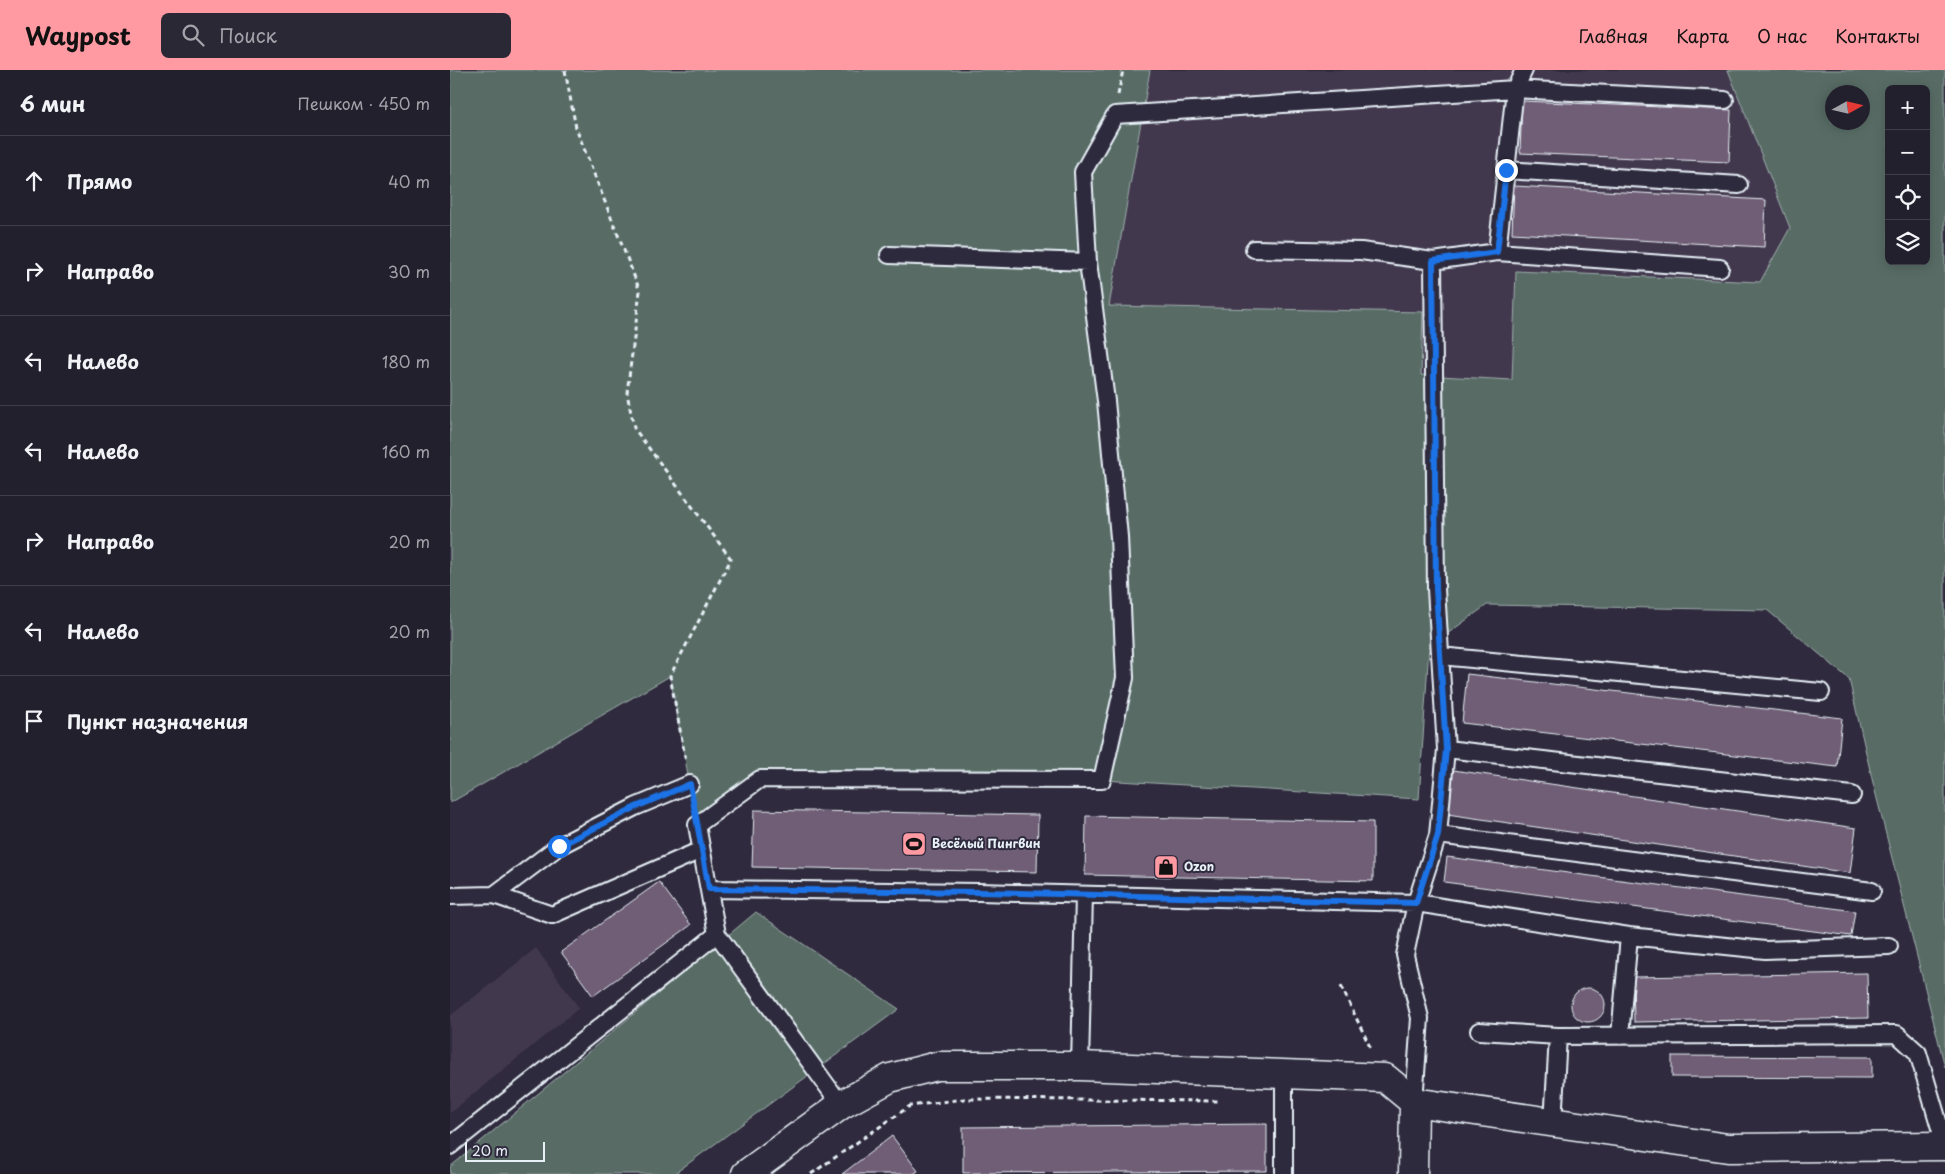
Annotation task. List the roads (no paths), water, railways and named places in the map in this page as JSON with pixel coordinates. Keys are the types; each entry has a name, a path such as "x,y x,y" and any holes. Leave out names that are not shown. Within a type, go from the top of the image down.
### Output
{"street":[{"path":"746,1174 841,1105 890,1078 937,1066 1080,1066 1385,1078 1414,1102 1728,1148 1945,1145"},
{"path":"1413,1174 1414,1102"}],"lane":[{"path":"1497,252 1516,89 1524,70"},
{"path":"841,1105 716,934 697,825 760,779 1102,780 1125,678 1119,537 1106,401 1088,262 1084,172 1115,115 1516,89 1725,100"},
{"path":"1506,170 1739,185"},
{"path":"1254,249 1361,251 1433,261 1497,252 1720,268"},
{"path":"888,255 1088,262"},
{"path":"1414,1102 1420,1018 1405,955 1416,903 1438,835 1446,749 1436,589 1433,261"},
{"path":"1440,656 1821,692"},
{"path":"1446,749 1852,795"},
{"path":"494,894 559,846 636,807 690,784"},
{"path":"1438,835 1872,891"},
{"path":"450,896 494,894 552,915 701,850"},
{"path":"709,889 1416,903 1629,936 1764,950 1889,946"},
{"path":"1080,1066 1084,895"},
{"path":"450,1146 716,934"},
{"path":"1620,1036 1629,936"},
{"path":"1479,1031 1558,1036 1897,1034 1918,1054 1945,1145"},
{"path":"1553,1123 1558,1036"},
{"path":"1284,1073 1284,1174"}],"place":[{"name":"Весёлый Пингвин","path":"914,844"},
{"name":"Ozon","path":"1166,867"}]}
